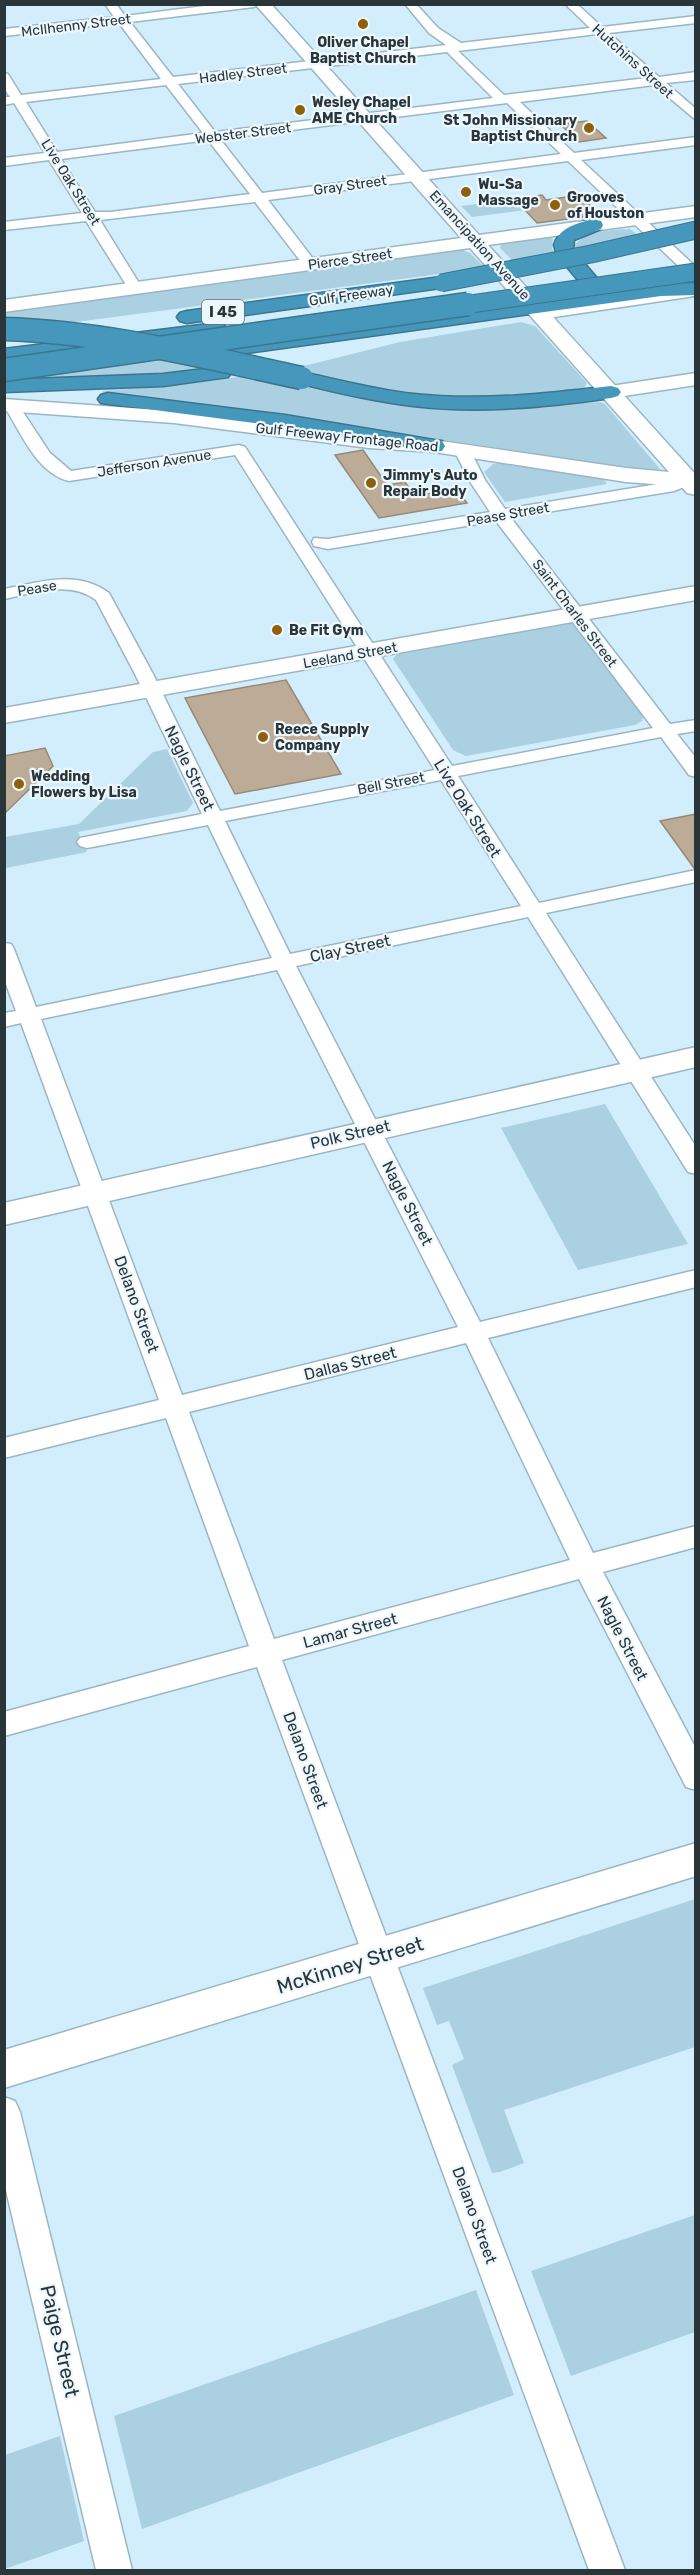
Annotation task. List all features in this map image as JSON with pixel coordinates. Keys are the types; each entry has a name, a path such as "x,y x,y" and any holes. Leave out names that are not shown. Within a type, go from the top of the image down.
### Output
{"highway":[{"path":"590,300 599,293 564,251 562,244 563,239 572,232 594,225"},
{"path":"446,290 696,230"},
{"name":"Gulf Freeway","path":"4,355 446,290 696,238"},
{"path":"554,267 696,244"},
{"name":"Gulf Freeway","path":"4,340 696,264"},
{"path":"4,371 696,274"},
{"path":"191,345 279,337 461,314 696,281"},
{"path":"6,397 252,369 422,332 590,300 661,290 696,290"},
{"name":"I 45","path":"4,371 70,368 538,311"},
{"path":"4,328 63,330 102,336 374,393 453,402 488,403 562,399 611,392"},
{"path":"6,397 174,406 349,430 434,446"}],"main road":[{"name":"Emancipation Avenue","path":"262,4 693,482"},
{"name":"Pierce Street","path":"4,306 696,211"},
{"name":"Gulf Freeway Frontage Road","path":"6,397 327,437 434,446 693,482"},
{"path":"174,417 209,426 221,433 239,450 327,437"},
{"name":"Leeland Street","path":"4,716 696,593"},
{"name":"Polk Street","path":"4,1214 696,1057"}],"street":[{"path":"110,4 310,264"},
{"name":"McIlhenny Street","path":"4,33 254,4"},
{"path":"410,4 436,33 452,45 469,49 477,57"},
{"name":"Hutchins Street","path":"570,4 696,117"},
{"name":"Hadley Street","path":"11,100 317,65 457,46 696,20"},
{"path":"457,46 451,50 500,98 510,93 570,158 696,274"},
{"name":"Webster Street","path":"4,162 363,118 510,93 696,76"},
{"name":"Live Oak Street","path":"4,77 11,100 55,156 135,288"},
{"name":"Gray Street","path":"4,226 111,216 696,141"},
{"path":"538,311 696,290"},
{"path":"611,392 696,379"},
{"name":"Jefferson Avenue","path":"6,397 40,452 63,475 69,476 239,450"},
{"name":"Live Oak Street","path":"239,450 311,543 369,652 696,1166"},
{"name":"Saint Charles Street","path":"462,450 477,480 498,512 696,771"},
{"name":"Pease Street","path":"311,543 328,544 613,488 622,485 632,475"},
{"name":"Pease Street","path":"498,512 693,482"},
{"name":"Pease","path":"4,594 70,583"},
{"name":"Nagle Street","path":"70,583 87,586 103,597 152,690 284,962 473,1332 586,1566 696,1778"},
{"name":"Bell Street","path":"87,842 696,725"},
{"name":"Clay Street","path":"17,1017 696,876"},
{"name":"Delano Street","path":"4,949 17,1017 95,1193 608,2571"},
{"name":"Dallas Street","path":"4,1448 696,1278"},
{"name":"Lamar Street","path":"4,1724 696,1536"},
{"name":"McKinney Street","path":"4,2069 696,1859"},
{"name":"Paige Street","path":"4,2112 114,2571"}],"shaded area":[{"path":"515,199 526,210 472,217 461,206"},
{"path":"630,229 642,238 576,252 573,248 590,234"},
{"path":"550,237 553,239 552,249 558,255 515,263 500,248 501,244"},
{"path":"460,249 470,253 485,268 61,324 5,321 4,313"},
{"path":"521,322 535,326 587,383 584,388 494,396 427,394 377,388 292,369 400,342"},
{"path":"185,358 227,367 147,375 5,379"},
{"path":"261,374 492,408 600,402 605,404 660,469 652,471 364,428 102,394 103,391 170,386"},
{"path":"500,463 604,479 607,484 505,502 484,472 493,464"},
{"path":"570,623 575,625 644,713 642,721 635,725 466,756 453,750 393,659 398,653"},
{"path":"167,749 193,803 187,811 78,832 87,852 6,868 5,837 79,824 153,752"},
{"path":"605,1104 688,1244 578,1270 501,1128"},
{"path":"695,1899 695,2047 504,2110 524,2163 492,2173 452,2065 464,2059 449,2021 437,2025 423,1988"},
{"path":"695,2215 695,2332 571,2376 531,2271"},
{"path":"476,2290 514,2395 142,2529 114,2416"},
{"path":"60,2436 84,2541 5,2569 5,2455"}],"building":[{"name":"St John Missionary Baptist Church","path":"587,121 606,138 579,142 560,124"},
{"name":"Grooves of Houston","path":"542,195 546,200 580,195 599,215 537,223 515,199"},
{"name":"Jimmy's Auto Repair Body","path":"363,450 387,485 405,482 415,496 457,489 467,503 379,518 335,455"},
{"name":"Reece Supply Company","path":"286,680 341,774 235,794 185,698"},
{"name":"Wedding Flowers by Lisa","path":"45,748 53,766 4,814 4,756"},
{"path":"696,814 696,868 694,868 660,821"}],"place":[{"name":"Oliver Chapel Baptist Church","path":"363,24"},
{"name":"Wesley Chapel AME Church","path":"300,110"},
{"name":"St John Missionary Baptist Church","path":"589,128"},
{"name":"Wu-Sa Massage","path":"466,192"},
{"name":"Grooves of Houston","path":"555,205"},
{"name":"Jimmy's Auto Repair Body","path":"371,483"},
{"name":"Be Fit Gym","path":"277,630"},
{"name":"Reece Supply Company","path":"263,737"},
{"name":"Wedding Flowers by Lisa","path":"19,784"}]}
